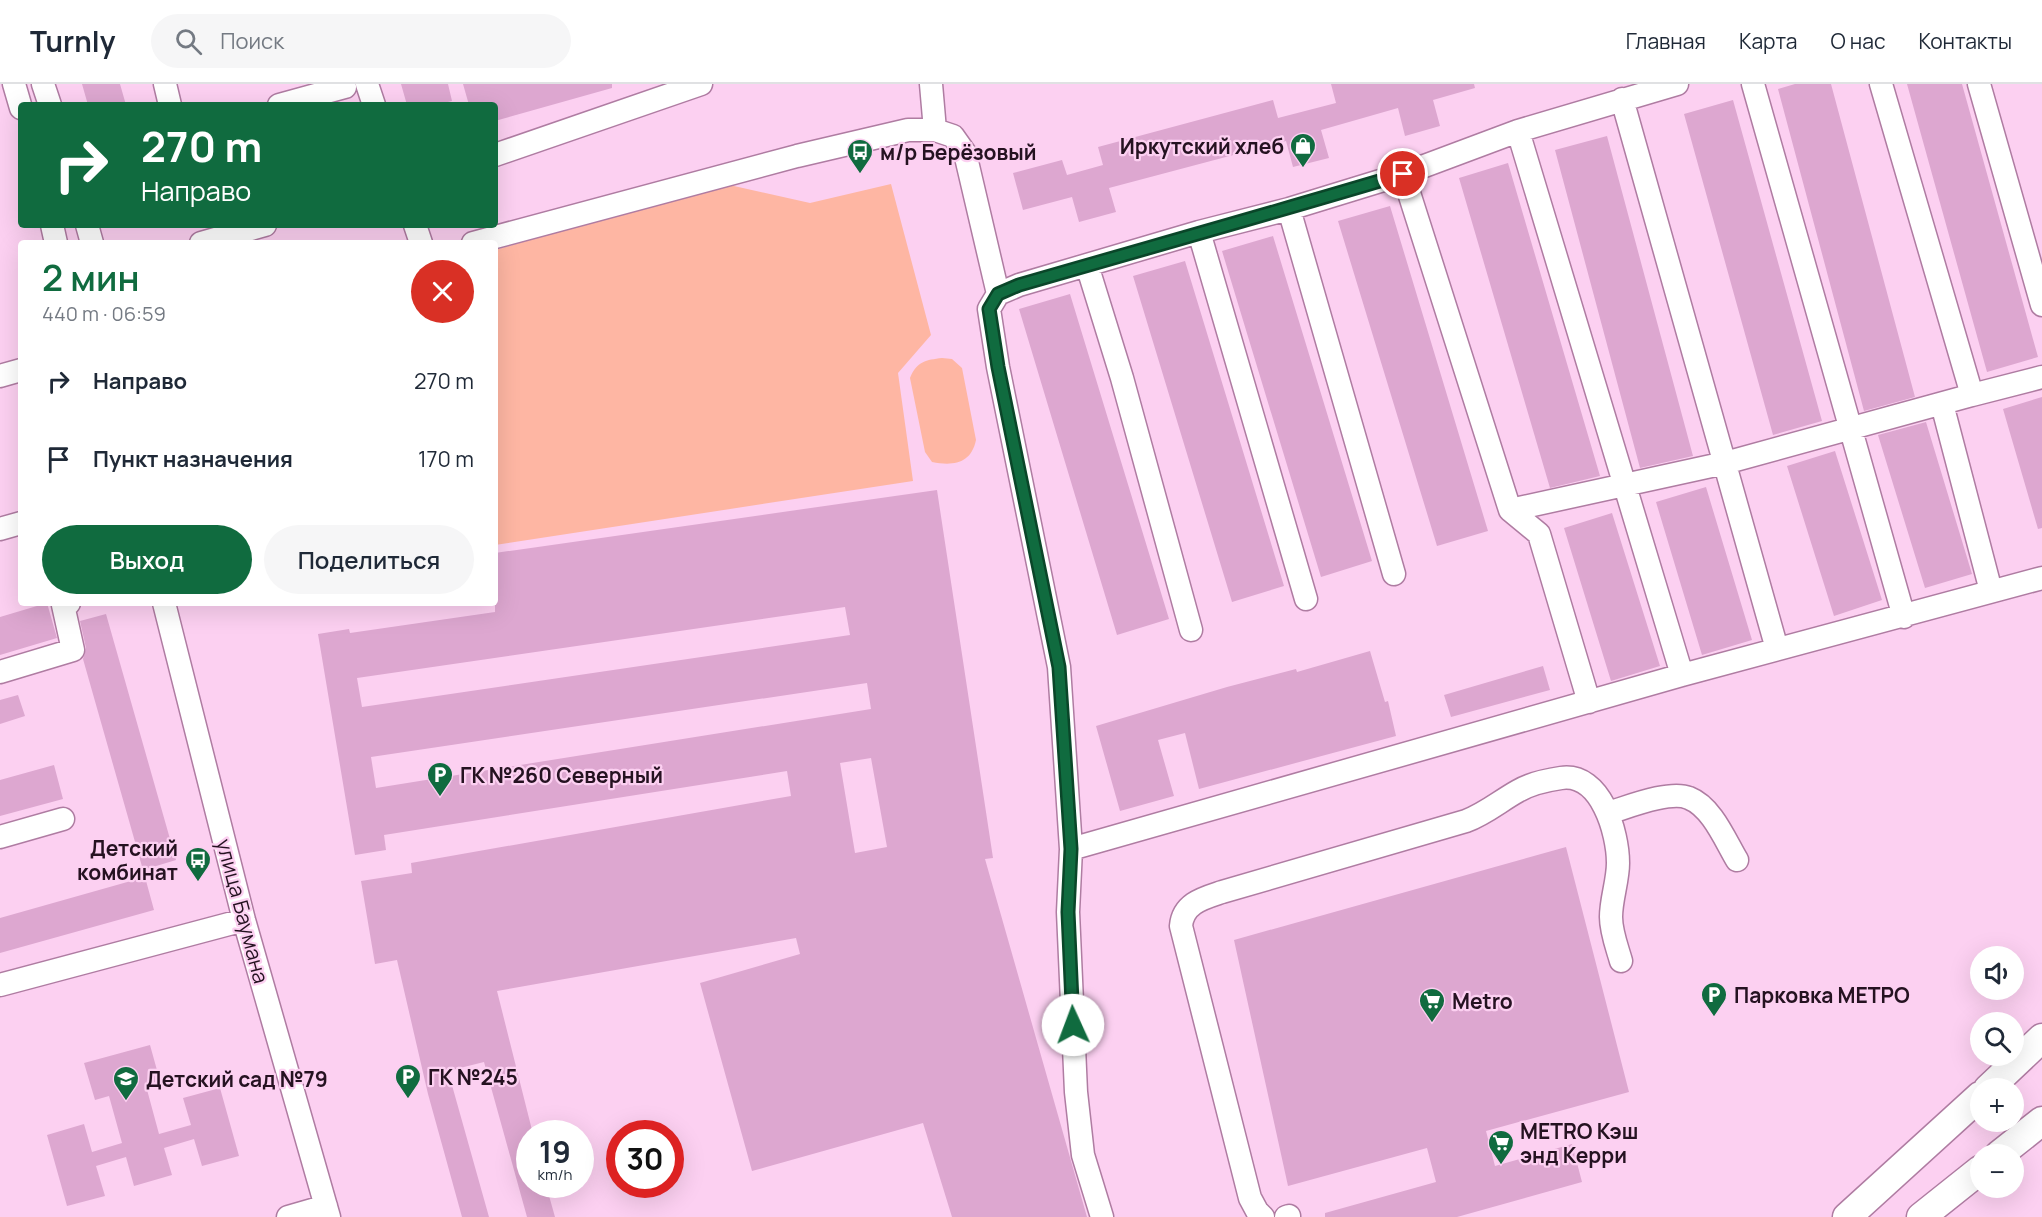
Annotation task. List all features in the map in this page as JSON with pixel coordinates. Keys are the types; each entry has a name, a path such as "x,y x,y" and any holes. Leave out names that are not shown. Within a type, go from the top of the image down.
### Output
{"main road":[{"path":"2000,1078 2042,1038"},
{"path":"1847,1217 1970,1105"},
{"path":"2013,1144 2042,1121"},
{"path":"1921,1217 1970,1178"}],"street":[{"path":"14,84 19,102"},
{"path":"165,84 169,102"},
{"path":"498,154 701,84"},
{"path":"931,84 935,130"},
{"path":"1102,1217 1083,1155 1076,1092 1068,912 1071,849 1059,667 998,367 989,309 998,294 1019,285 1403,174 1518,131 1677,84"},
{"path":"1753,84 1904,617"},
{"path":"1881,84 1971,395"},
{"path":"1979,84 2042,305"},
{"path":"291,102 356,86 371,102"},
{"path":"1623,99 1777,649"},
{"path":"484,240 797,156 908,130 935,130 953,136 965,153 998,294"},
{"path":"1518,131 1682,675"},
{"path":"1403,174 1510,510 1539,534 1588,702"},
{"path":"1288,209 1394,574"},
{"path":"212,240 254,228"},
{"path":"1199,232 1306,599"},
{"path":"1087,265 1122,378 1191,630"},
{"path":"0,376 18,371"},
{"path":"1510,510 1725,463 2042,376"},
{"path":"1941,404 1991,591"},
{"path":"0,529 18,524"},
{"path":"1071,849 1682,675 2042,578"},
{"path":"0,672 73,650 63,606"},
{"name":"улица Баумана","path":"165,606 244,920 328,1211"},
{"path":"1263,1217 1254,1207 1247,1186 1181,926 1185,913 1197,901 1466,821 1522,789 1567,777 1583,782 1598,796 1608,813 1618,862 1611,923 1621,962"},
{"path":"1608,813 1663,797 1678,795 1689,797 1702,806 1712,819 1737,860"},
{"path":"0,837 63,819"},
{"path":"0,985 244,920"},
{"path":"288,1217 328,1211"}],"shaded area":[{"path":"725,184 810,203 891,184 931,335 898,373 913,481 498,545 498,249"},
{"path":"942,358 952,359 962,368 976,440 974,448 965,459 947,464 932,462 925,452 910,378 923,362"}],"building":[{"path":"82,84 120,84 125,102 87,102"},
{"path":"401,84 448,84 452,101 448,102 406,102"},
{"path":"463,84 612,84 612,88 498,120 498,102 468,102"},
{"path":"1331,84 1474,84 1475,88 1433,100 1440,126 1405,136 1398,108 1321,130 1329,158 1293,167 1286,141 1109,188 1116,212 1079,222 1072,197 1023,210 1013,173 1062,160 1067,175 1103,165 1098,147 1273,100 1278,118 1336,103"},
{"path":"1795,84 1831,84 1915,397 1864,411 1778,89"},
{"path":"1907,84 1962,84 2038,357 1987,372"},
{"path":"1733,100 1822,421 1773,435 1684,114"},
{"path":"1607,136 1693,456 1640,468 1555,150"},
{"path":"1508,163 1600,476 1550,488 1459,178"},
{"path":"1390,206 1488,531 1437,546 1338,221"},
{"path":"1273,236 1372,561 1321,577 1222,251"},
{"path":"1185,261 1284,586 1232,602 1133,276"},
{"path":"1070,294 1169,619 1117,635 1019,309"},
{"path":"2042,397 2042,528 2038,529 2003,409"},
{"path":"1926,422 1972,574 1925,588 1878,435"},
{"path":"1835,451 1882,600 1834,616 1787,466"},
{"path":"1706,487 1752,640 1702,655 1656,502"},
{"path":"937,490 993,858 985,859 1087,1217 952,1217 923,1123 752,1171 700,983 800,954 796,938 497,991 529,1120 516,1120 516,1177 484,1062 448,1071 489,1217 462,1217 428,1094 397,960 375,964 361,881 412,873 411,863 791,796 787,771 384,835 386,850 355,855 318,634 349,629 350,633 495,612 495,606 498,606 498,553","holes":["845,607 850,635 362,707 357,678","867,683 871,709 376,788 371,757","871,758 887,847 855,853 840,763"]},
{"path":"1612,513 1660,666 1611,681 1564,528"},
{"path":"37,606 48,606 57,638 0,655 0,617"},
{"path":"106,614 176,860 143,870 83,659 86,648 80,621"},
{"path":"1370,651 1385,702 1388,701 1396,736 1199,789 1185,733 1158,740 1174,796 1120,811 1096,726 1227,687 1296,669 1297,672"},
{"path":"1543,666 1550,690 1451,717 1444,695"},
{"path":"18,695 25,716 0,724 0,700"},
{"path":"54,765 63,799 0,816 0,780"},
{"name":"Metro","path":"1566,847 1629,1092 1486,1131 1495,1166 1572,1144 1582,1182 1457,1217 1325,1217 1325,1213 1436,1182 1427,1148 1288,1186 1234,940"},
{"path":"145,877 154,910 0,953 0,918"},
{"path":"150,1045 160,1081 146,1086 159,1134 191,1125 183,1098 220,1088 239,1156 202,1166 194,1139 164,1148 172,1175 134,1186 126,1157 96,1166 105,1196 67,1206 47,1135 84,1124 92,1152 122,1143 109,1096 95,1100 84,1063"},
{"path":"522,1198 550,1198 555,1217 527,1217"}],"place":[{"name":"Иркутский хлеб","path":"1303,169"},
{"name":"м/р Берёзовый","path":"860,175"},
{"name":"ГК №260 Северный","path":"440,798"},
{"name":"Детский комбинат","path":"198,883"},
{"name":"Парковка МЕТРО","path":"1714,1018"},
{"name":"Metro","path":"1432,1024"},
{"name":"ГК №245","path":"408,1100"},
{"name":"Детский сад №79","path":"126,1102"},
{"name":"METRO Кэш энд Керри","path":"1501,1166"}],"route":[{"path":"1073,1025 1068,912 1071,849 1059,667 998,367 989,309 998,294 1019,285 1403,174"}]}
